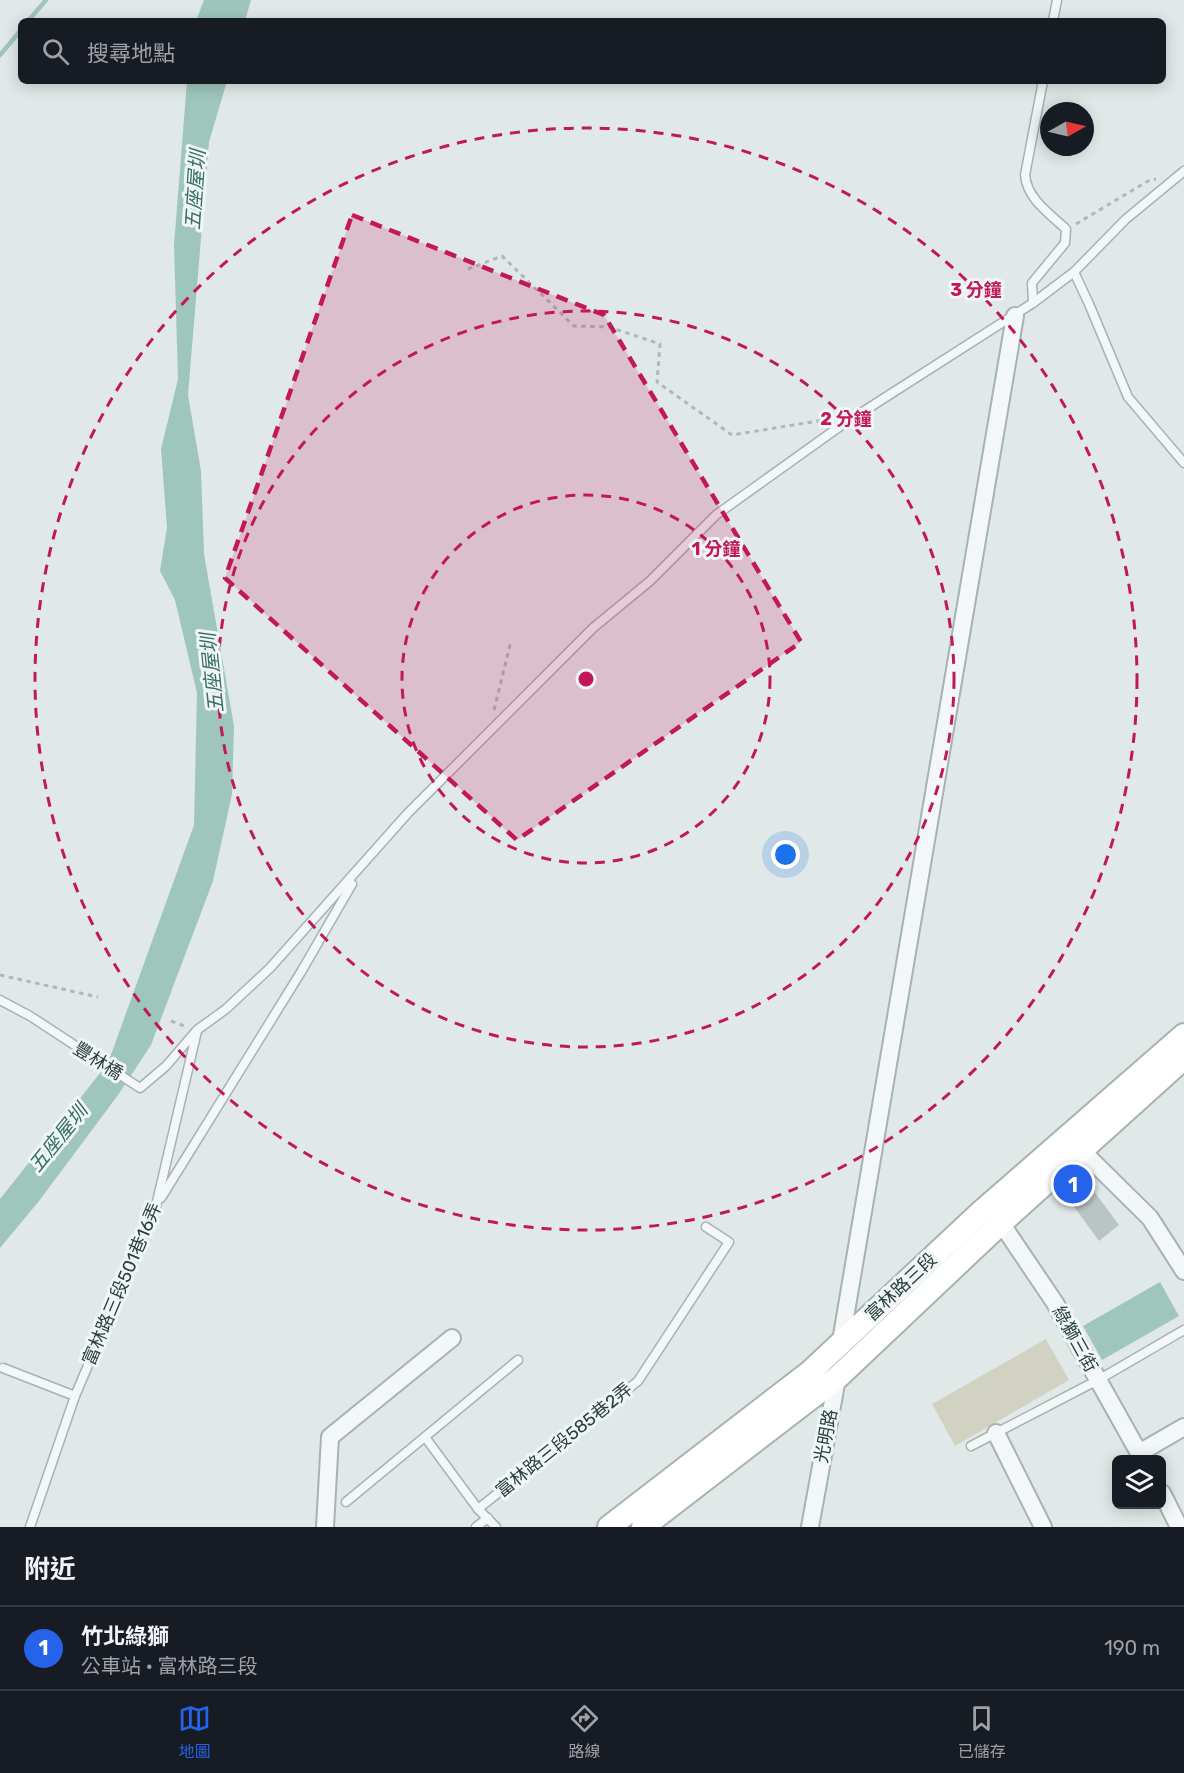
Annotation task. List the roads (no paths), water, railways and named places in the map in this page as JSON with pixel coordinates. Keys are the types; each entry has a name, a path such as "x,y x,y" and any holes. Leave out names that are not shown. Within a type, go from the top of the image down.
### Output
{"main road":[{"name":"富林路三段","path":"643,1527 838,1377 1001,1223 1074,1144 1184,1035"},
{"name":"富林路三段","path":"609,1527 810,1372 981,1212 1074,1144 1184,1058"}],"street":[{"name":"光明路","path":"810,1527 838,1377 840,1344 1015,316"},
{"path":"1074,1144 1150,1218 1184,1271"},
{"name":"綠獅三街","path":"1001,1223 1055,1303 1140,1455"},
{"path":"326,1527 330,1437 452,1338"},
{"path":"1142,1455 1184,1427"},
{"path":"996,1433 1043,1527"},
{"path":"1166,1499 1178,1515"}],"lane":[{"path":"1054,18 1057,0"},
{"path":"1033,303 1032,283 1065,243 1066,229 1030,194 1026,184 1025,176 1042,84"},
{"path":"197,1030 226,1009 270,968 408,813 593,628 650,581 716,515 861,413 1033,303 1074,272 1126,219 1184,171"},
{"path":"1074,272 1128,397 1184,463"},
{"path":"156,1206 301,972 361,868"},
{"name":"豐林橋","path":"0,1000 30,1016 140,1088 166,1066 197,1030"},
{"name":"富林路三段501巷16弄","path":"30,1527 75,1396 156,1206 197,1030"},
{"name":"富林路三段585巷2弄","path":"478,1509 638,1382 729,1242 706,1227"},
{"path":"971,1446 1098,1380 1184,1330"},
{"path":"346,1502 518,1360"},
{"path":"3,1368 75,1396"},
{"path":"425,1437 478,1509 496,1527"},
{"path":"476,1527 488,1518"}],"water":[{"path":"204,0 251,0 246,18 197,18"},
{"name":"五座屋圳","path":"187,84 226,84 209,142 188,395 201,471 204,554 234,726 232,794 213,881 151,1045 118,1095 39,1201 0,1248 0,1199 108,1063 194,825 197,693 175,600 160,571 167,527 161,449 178,379 174,245"},
{"path":"1160,1282 1179,1316 1102,1360 1083,1326"}],"waterway":[{"path":"31,18 46,0"},
{"path":"0,55 18,34"}],"place":[{"name":"竹北綠獅","path":"1073,1184"}]}
